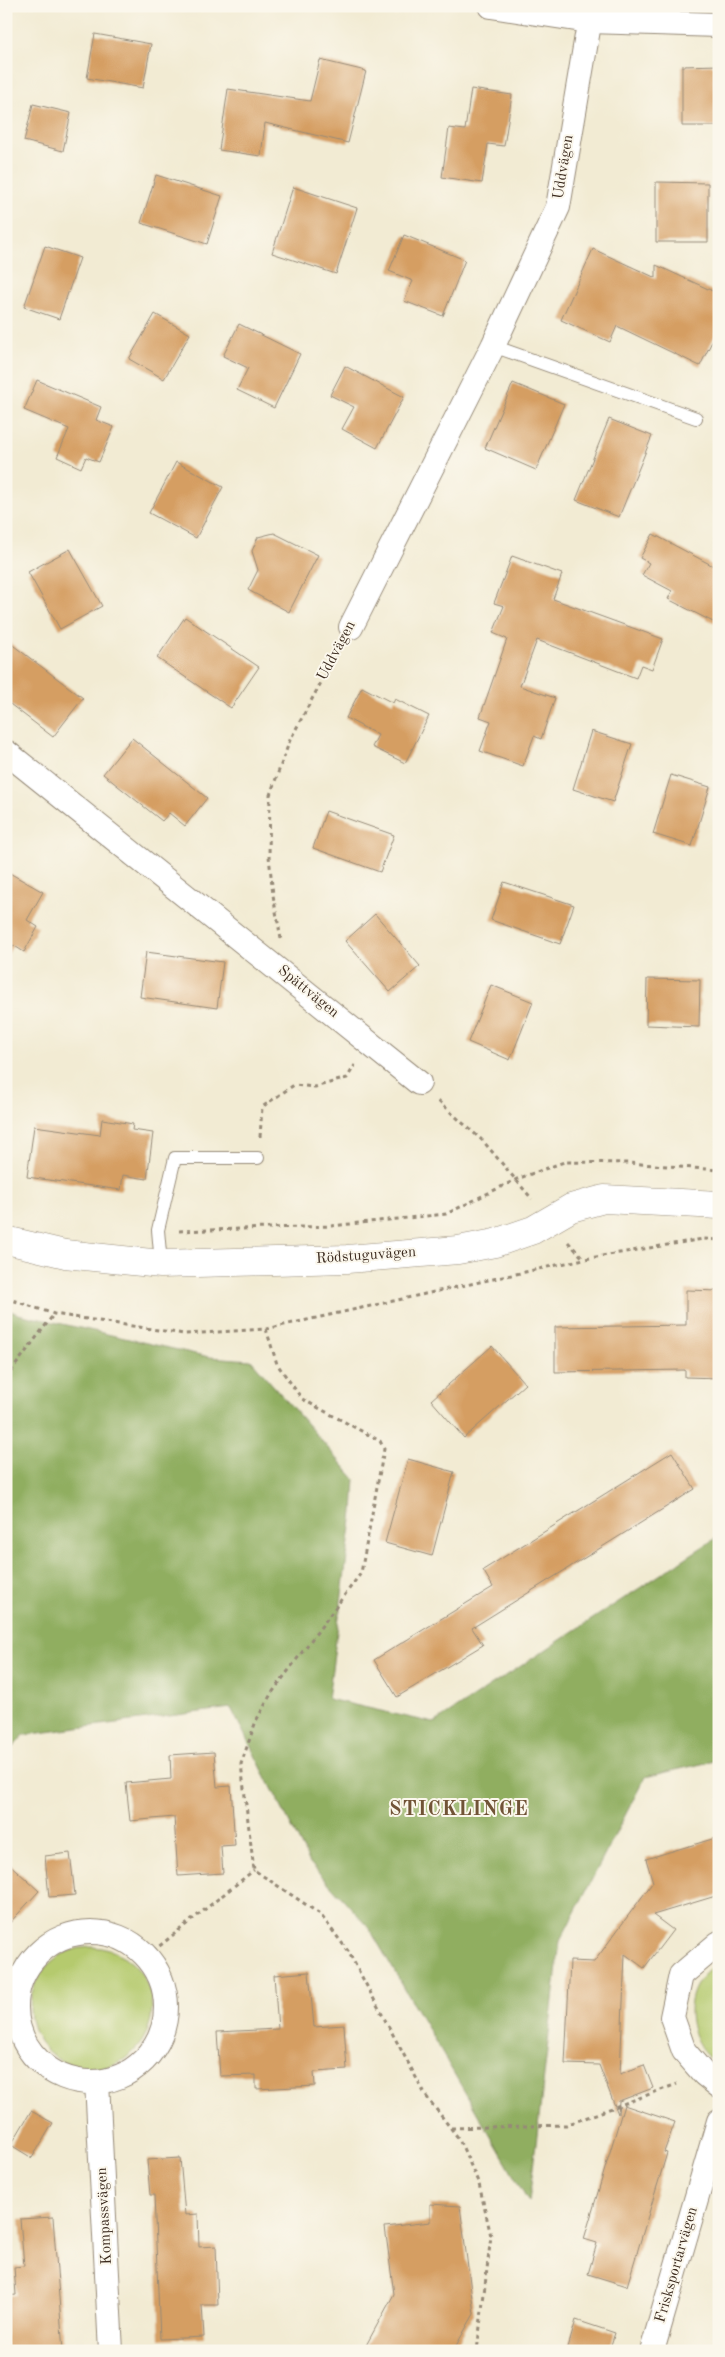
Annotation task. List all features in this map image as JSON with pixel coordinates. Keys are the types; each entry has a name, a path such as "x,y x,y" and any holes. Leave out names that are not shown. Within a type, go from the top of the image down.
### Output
{"street":[{"path":"491,6 719,25"},
{"name":"Uddvägen","path":"351,626 493,346 558,207 590,14"},
{"name":"Spättvägen","path":"6,752 289,977 419,1084"},
{"name":"Rödstuguvägen","path":"6,1240 65,1254 161,1264 346,1259 458,1250 495,1243 533,1230 571,1208 604,1199 719,1204"},
{"path":"83,1932 109,1933 133,1944 147,1956 162,1981 166,1995 166,2020 157,2043 142,2062 121,2076 97,2082 71,2080 48,2069 29,2050 18,2027 16,2001 22,1976 37,1954 58,1939 83,1932"},
{"path":"711,2080 684,2051 672,2017 681,1975 719,1943"},
{"name":"Kompassvägen","path":"97,2082 111,2351"},
{"name":"Frisksportarvägen","path":"652,2351 719,2121"}],"lane":[{"path":"493,346 696,418"},
{"path":"161,1264 158,1230 174,1158 258,1158"}],"path":[{"name":"Uddvägen","path":"289,977 273,895 269,856 270,795 290,740 351,626"},
{"path":"258,1158 262,1107 294,1085 315,1087 347,1078 369,1042"},
{"path":"419,1084 483,1141 517,1179 548,1221 584,1259"},
{"path":"158,1230 204,1232 332,1226 446,1214 517,1179 564,1162 719,1170"},
{"path":"6,1298 54,1314 184,1334 266,1329 584,1259 703,1239 719,1240"},
{"path":"6,1378 54,1314"},
{"path":"266,1329 278,1364 302,1399 380,1441 384,1449 361,1573 271,1694 256,1721 241,1764 254,1870 320,1914 348,1951 426,2096 459,2139 479,2184 491,2236 477,2351"},
{"path":"147,1956 254,1870"},
{"path":"450,2128 566,2125 711,2080"}],"green space":[{"path":"6,1309 18,1314 209,1357 251,1360 355,1479 353,1512 328,1699 434,1723 719,1536 719,1760 645,1777 560,1941 529,2202 368,1926 310,1863 231,1708 24,1735 6,1755"},
{"path":"91,1947 114,1952 134,1965 147,1985 152,2008 147,2031 134,2051 114,2064 91,2069 68,2064 48,2051 35,2031 30,2008 35,1985 48,1965 68,1952"},
{"path":"719,1963 719,2067 707,2056 698,2043 690,2014 691,2000 696,1986 706,1973"}],"building":[{"path":"95,34 151,44 143,88 87,78"},
{"path":"320,60 366,71 348,143 265,123 261,156 219,150 228,89 310,101"},
{"path":"719,65 719,126 682,126 682,66"},
{"path":"471,89 512,95 504,146 488,144 482,183 442,177 449,128 465,130"},
{"path":"33,104 71,113 63,151 24,141"},
{"path":"156,175 222,196 207,244 141,223"},
{"path":"656,182 708,183 708,242 656,242"},
{"path":"293,187 357,208 336,274 272,253"},
{"path":"404,235 465,260 443,316 404,301 413,281 389,271"},
{"path":"45,246 80,258 59,319 24,307"},
{"path":"593,249 656,278 656,265 719,294 719,327 700,366 617,326 610,342 561,320"},
{"path":"155,314 190,334 164,379 129,359"},
{"path":"239,324 300,354 274,408 237,390 248,368 223,356"},
{"path":"345,366 404,397 377,448 342,429 354,407 330,395"},
{"path":"37,380 101,407 96,420 114,427 99,462 86,457 81,468 57,457 69,429 24,410"},
{"path":"513,383 564,404 536,470 485,448"},
{"path":"609,419 652,436 619,517 576,500"},
{"path":"176,462 223,487 196,538 149,513"},
{"path":"274,533 318,555 289,612 248,590 258,570 252,551 258,537"},
{"path":"653,534 719,569 719,625 668,599 672,591 642,575 649,563 640,558"},
{"path":"70,549 102,606 60,629 28,572"},
{"path":"512,556 562,574 553,599 663,639 652,669 641,665 636,678 537,640 520,686 555,698 541,739 534,736 523,766 480,751 491,721 480,717 507,639 493,633 504,606 494,603"},
{"path":"185,617 259,667 231,708 157,658"},
{"path":"6,640 83,698 53,737 6,701"},
{"path":"362,687 393,703 395,699 429,716 405,763 372,747 378,735 346,718"},
{"path":"591,731 632,744 613,802 573,789"},
{"path":"132,738 207,798 185,826 169,813 162,821 103,774"},
{"path":"671,775 710,787 692,846 653,834"},
{"path":"326,811 394,835 380,872 313,848"},
{"path":"6,871 43,892 27,920 38,927 24,952 13,945 6,957"},
{"path":"504,882 574,905 560,944 491,920"},
{"path":"375,914 420,966 390,992 345,941"},
{"path":"146,952 223,962 217,1008 140,997"},
{"path":"647,979 700,980 699,1027 646,1025"},
{"path":"491,985 533,1002 510,1060 468,1042"},
{"path":"102,1119 133,1124 132,1130 153,1133 147,1179 123,1175 121,1190 27,1177 34,1126 100,1135"},
{"path":"686,1290 719,1291 719,1378 685,1377 685,1370 555,1372 555,1327 686,1325"},
{"path":"492,1346 525,1384 464,1438 431,1400"},
{"path":"672,1452 695,1489 472,1628 483,1645 397,1697 374,1660 493,1587 483,1570"},
{"path":"408,1459 454,1472 432,1556 385,1543"},
{"path":"214,1752 217,1787 231,1786 235,1845 221,1846 223,1873 178,1876 174,1817 130,1821 126,1783 171,1779 170,1755"},
{"path":"719,1837 719,1895 653,1915 673,1930 644,1968 625,1954 620,2074 644,2065 653,2088 619,2101 618,2114 599,2065 565,2064 570,1961 594,1962 653,1882 646,1859"},
{"path":"70,1853 75,1895 49,1897 45,1856"},
{"path":"6,1861 39,1891 6,1927"},
{"path":"309,1972 314,2027 344,2025 347,2070 314,2072 315,2086 256,2089 256,2075 220,2076 217,2032 278,2029 274,1975"},
{"path":"624,2105 675,2122 664,2152 667,2153 627,2286 588,2274 597,2243 584,2239"},
{"path":"31,2111 53,2123 32,2158 11,2145"},
{"path":"180,2158 185,2215 198,2214 199,2247 216,2246 218,2305 202,2305 204,2337 160,2339 154,2195 150,2195 147,2160"},
{"path":"430,2204 460,2206 474,2314 453,2351 363,2351 394,2294 385,2227 430,2222"},
{"path":"53,2217 63,2351 6,2351 6,2296 16,2295 14,2267 24,2266 20,2219"},
{"path":"576,2320 615,2333 609,2351 567,2351"}],"district":[{"name":"STICKLINGE","path":"459,1810"}]}
